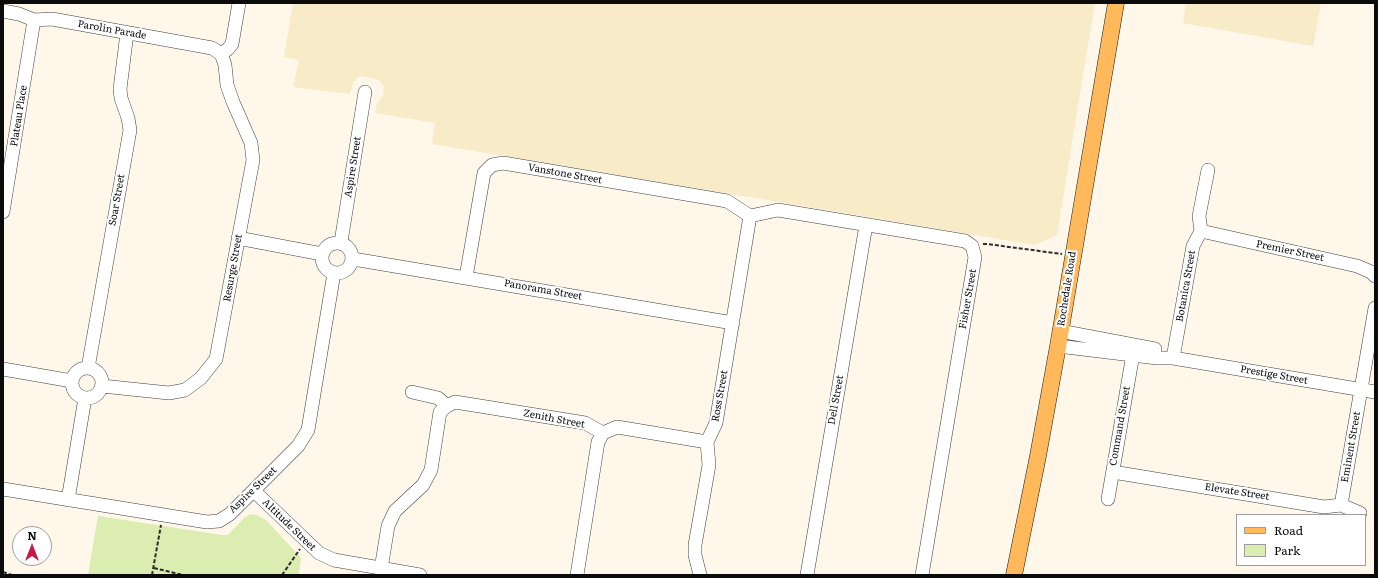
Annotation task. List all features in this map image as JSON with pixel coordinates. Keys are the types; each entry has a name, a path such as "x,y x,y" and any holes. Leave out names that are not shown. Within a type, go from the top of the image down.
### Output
{"main road":[{"name":"Rochedale Road","path":"1014,575 1038,456 1116,3"}],"street":[{"path":"221,54 232,44 239,3"},
{"name":"Parolin Parade","path":"3,11 19,14 34,20 52,19 212,48 221,54"},
{"name":"Plateau Place","path":"3,212 34,20"},
{"name":"Soar Street","path":"88,368 130,130 120,89 127,33"},
{"name":"Resurge Street","path":"102,386 169,393 185,390 201,378 216,359 253,160 249,136 229,91 225,65 221,54"},
{"name":"Aspire Street","path":"341,242 366,92"},
{"name":"Vanstone Street","path":"466,277 484,173 492,165 502,163 727,201 750,216"},
{"name":"Botanica Street","path":"1173,358 1193,246 1201,231 1199,216 1208,170"},
{"path":"750,216 778,210 965,241 972,246"},
{"name":"Ross Street","path":"707,442 716,423 750,216"},
{"name":"Dell Street","path":"807,575 866,225"},
{"name":"Premier Street","path":"1201,231 1358,266 1371,272 1375,276"},
{"path":"238,238 322,254"},
{"path":"341,242 350,249 353,259 348,268 340,273 334,273 324,266 322,254 329,244 341,242"},
{"name":"Fisher Street","path":"922,575 975,256 972,246"},
{"name":"Panorama Street","path":"353,259 733,323"},
{"name":"Aspire Street","path":"3,489 207,522 219,521 230,514 298,446 308,430 334,273"},
{"path":"1361,389 1375,308"},
{"name":"Prestige Street","path":"1059,338 1157,350 1173,358"},
{"name":"Prestige Street","path":"1059,338 1133,354 1157,358 1173,358 1375,392"},
{"name":"Command Street","path":"1108,499 1133,354"},
{"path":"82,368 88,368 97,372 102,381 102,386 96,395 85,398 75,392 72,387 72,381 77,371 82,368"},
{"path":"3,369 72,381"},
{"name":"Eminent Street","path":"1340,505 1361,389"},
{"path":"381,569 388,526 395,511 423,485 431,470 440,412 447,406 438,398 412,392"},
{"path":"68,500 85,398"},
{"name":"Zenith Street","path":"447,406 455,402 585,423 603,433"},
{"path":"577,575 598,442 603,433 617,427 707,442 709,465 696,545 696,555 700,575"},
{"name":"Elevate Street","path":"1112,472 1324,507 1340,505 1360,513"},
{"name":"Altitude Street","path":"254,491 319,554 334,560 420,575"}],"path":[{"path":"972,246 987,244 1072,256"},
{"path":"152,575 162,515"},
{"path":"282,575 297,552 306,542"},
{"path":"154,568 183,575"},
{"path":"3,572 12,575"}],"shaded area":[{"path":"293,3 1095,3 1057,235 1035,245 432,144 435,123 375,113 377,104 383,95 384,87 380,81 360,76 353,82 350,94 293,87 299,60 284,57"},
{"path":"1186,3 1321,3 1313,46 1183,23"}],"green space":[{"path":"250,514 257,515 267,521 301,558 299,575 88,575 98,516 228,535 244,518"}]}
